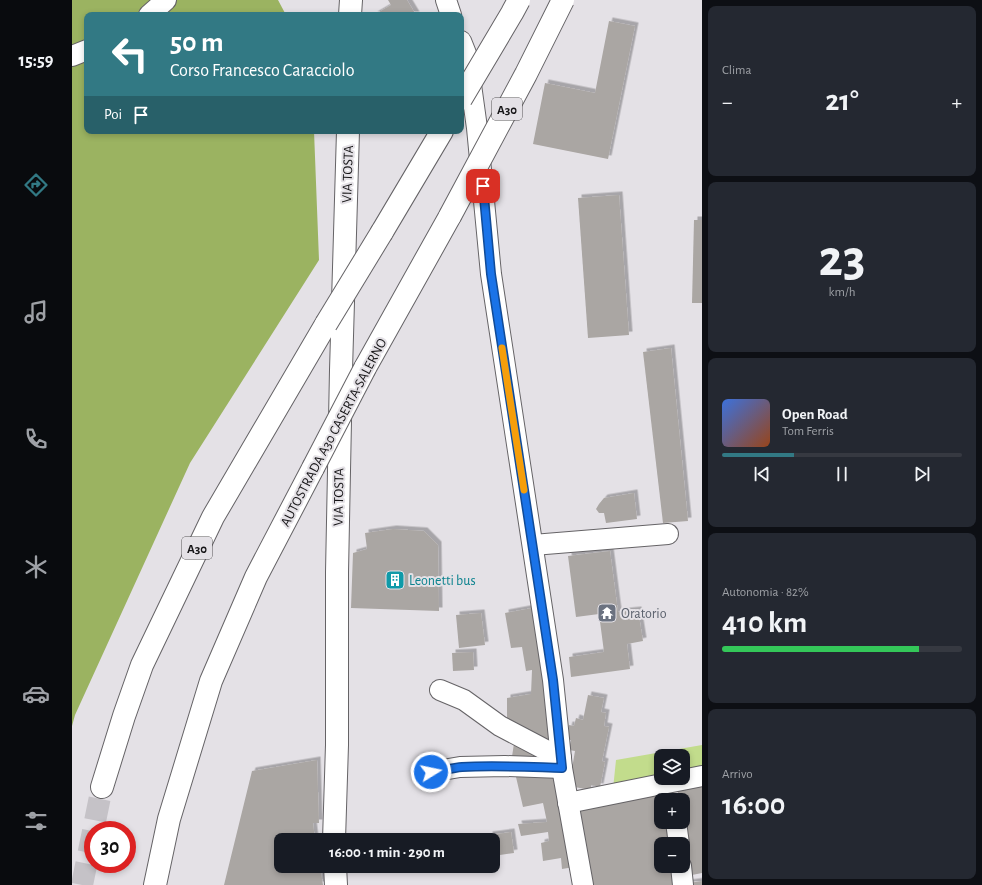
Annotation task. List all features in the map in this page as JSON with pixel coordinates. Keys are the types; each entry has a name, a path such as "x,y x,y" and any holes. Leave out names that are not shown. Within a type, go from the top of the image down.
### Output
{"main road":[{"path":"350,12 351,0"},
{"path":"464,94 519,0"},
{"name":"AUTOSTRADA A30 CASERTA-SALERNO","path":"155,885 169,819 211,681 256,577 365,368 450,216 526,74 563,0"},
{"name":"VIA TOSTA","path":"334,833 337,745 337,572 348,134"},
{"name":"A30","path":"102,787 124,716 142,665 212,517 440,134"},
{"path":"335,873 336,885"}],"street":[{"path":"152,12 166,0"},
{"path":"446,0 451,12"},
{"path":"464,48 467,56 478,128 491,274 553,680 568,803 583,885"},
{"path":"72,56 84,51"},
{"path":"532,545 668,534"},
{"path":"440,690 464,700 500,726 562,763"},
{"path":"431,772 460,767 562,763"},
{"path":"568,803 673,791 702,776"},
{"path":"682,873 683,885"}],"green space":[{"path":"72,0 278,0 284,12 84,12 84,134 314,134 319,260 190,463 75,715 72,726"},
{"path":"702,745 702,768 690,771 690,749 679,749"},
{"path":"654,753 654,780 613,789 616,760"}],"building":[{"path":"388,0 407,0 414,12 379,12 391,5"},
{"path":"609,21 635,26 608,159 533,144 545,83 595,93"},
{"path":"619,195 629,335 588,338 578,198"},
{"path":"694,220 702,220 702,303 692,303"},
{"path":"671,348 688,521 663,523 643,352"},
{"path":"634,493 637,519 606,523 604,513 599,513 596,509 604,498"},
{"name":"Leonetti bus","path":"393,529 424,531 438,545 439,611 351,608 353,553 367,549 365,533"},
{"name":"Oratorio","path":"610,551 618,612 638,610 643,641 627,644 630,669 571,677 569,657 604,652 599,614 576,617 568,556"},
{"path":"532,608 542,668 549,749 507,728 507,698 531,694 532,670 526,671 522,647 511,648 505,613"},
{"path":"481,613 485,645 459,648 456,615"},
{"path":"473,652 474,670 453,671 452,653"},
{"path":"588,695 604,698 601,712 606,713 604,726 609,727 602,761 605,762 600,787 591,785 591,790 569,786 575,751 569,750 571,740 566,739 569,725 574,726 576,718 583,720"},
{"path":"515,737 550,764 511,763"},
{"path":"317,760 319,823 313,823 314,833 274,833 274,873 321,873 323,885 224,885 252,771"},
{"path":"553,770 574,867 562,869 561,858 543,861 541,843 549,841 548,832 521,836 518,824 547,822 543,803 523,807 516,777"},
{"path":"702,782 702,873 687,876 687,873 690,873 690,837 683,837 682,829 690,829 690,793 678,793 677,787"},
{"path":"668,791 668,793 658,793"},
{"path":"654,794 654,829 674,829 675,837 654,837 654,873 677,873 678,885 588,885 579,809"},
{"path":"511,832 514,853 500,855 500,834"},
{"path":"702,881 702,885 688,885 688,883"}],"tunnel":[{"path":"82,885 102,787"}],"slow traffic":[{"path":"502,348 524,490"}],"place":[{"name":"Leonetti bus","path":"395,580"},
{"name":"Oratorio","path":"607,613"}],"route":[{"path":"431,772 460,767 505,766 562,768 553,680 491,274 483,186"}]}
